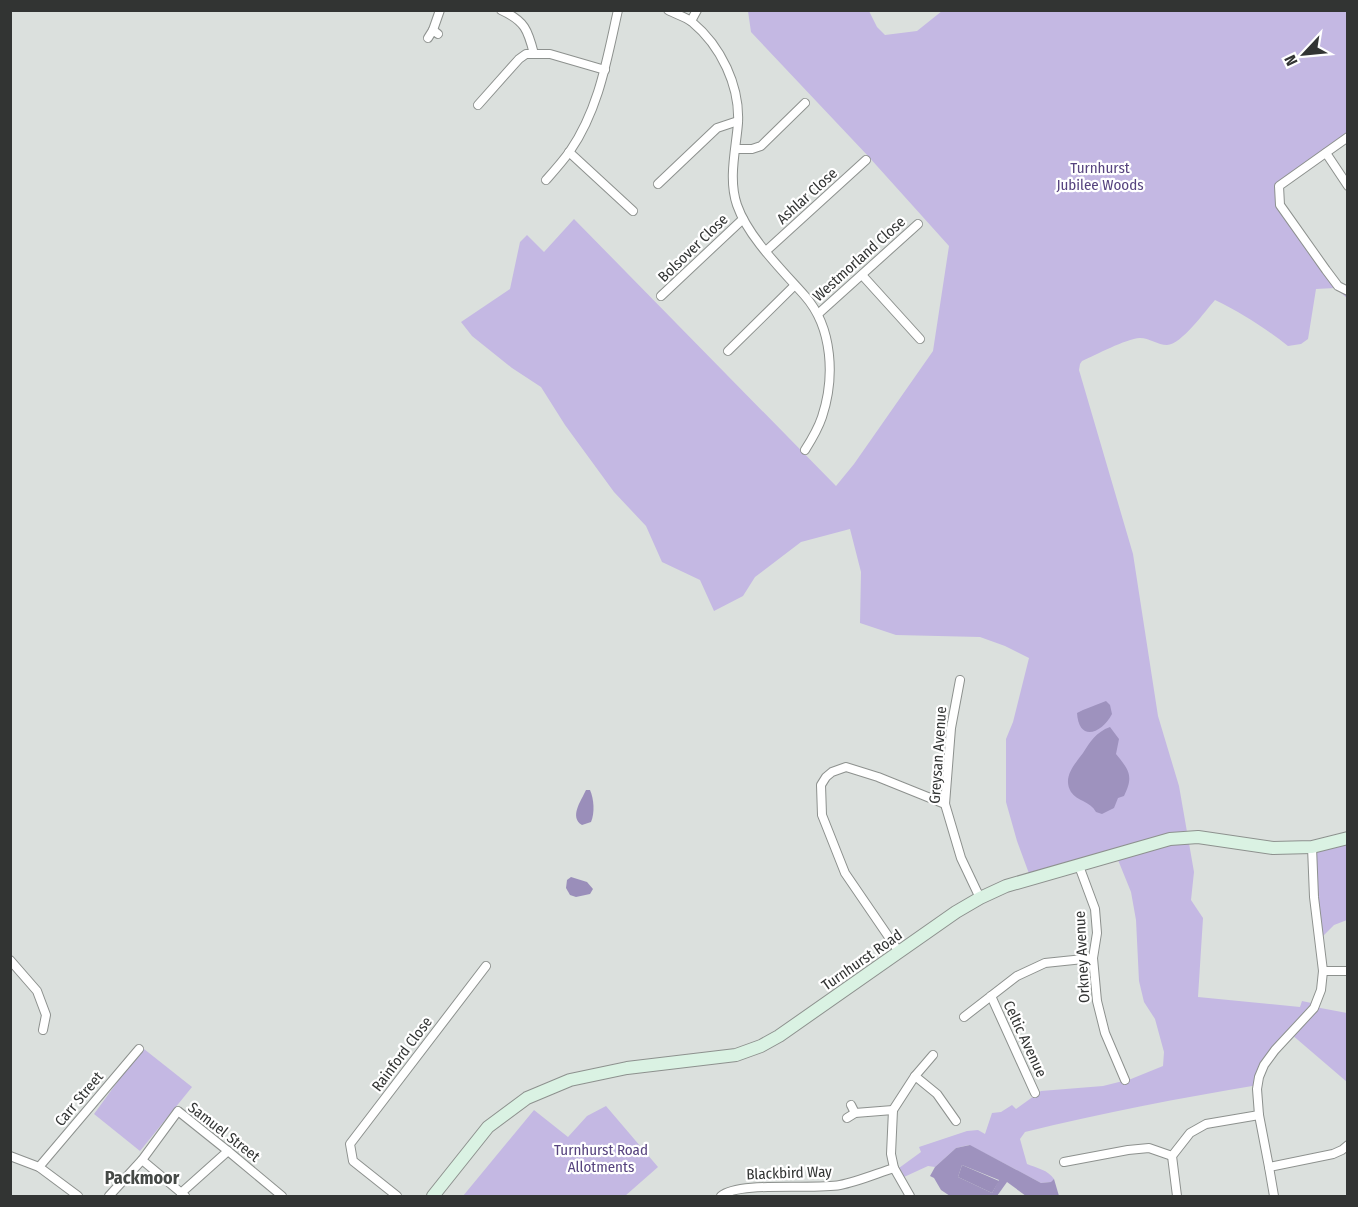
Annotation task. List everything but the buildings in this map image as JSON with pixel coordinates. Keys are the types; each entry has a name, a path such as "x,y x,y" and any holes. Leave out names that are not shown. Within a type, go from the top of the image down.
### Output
{"street":[{"path":"433,34 440,10"},
{"path":"501,10 524,25 530,35 534,54"},
{"path":"546,180 569,152 592,111 605,70 618,10"},
{"path":"668,10 691,21 714,45 729,73 738,110 733,189 743,219 818,314 826,338 830,358 826,405 822,419 805,450"},
{"path":"691,21 697,10"},
{"path":"491,107 480,102 526,54 550,54 605,70"},
{"path":"736,149 753,150 762,146 790,111 805,103"},
{"path":"658,184 667,170 717,128 738,121"},
{"path":"1347,138 1279,186 1280,205 1338,286 1347,291"},
{"path":"569,152 633,211"},
{"path":"1326,153 1347,186"},
{"name":"Ashlar Close","path":"766,251 866,160"},
{"name":"Bolsover Close","path":"661,296 743,219"},
{"name":"Westmorland Close","path":"818,314 918,224"},
{"path":"862,275 920,339"},
{"path":"741,352 731,348 794,286"},
{"path":"903,336 911,329"},
{"name":"Greysan Avenue","path":"960,680 951,728 945,804 961,858 980,898"},
{"path":"899,952 845,873 822,815 821,785 832,772 846,767 878,777 945,804"},
{"name":"Turnhurst Road","path":"433,1197 488,1126 526,1098 570,1080 615,1070 736,1055 762,1046 956,912 1006,886 1170,839 1198,837 1273,848 1312,847 1347,838"},
{"path":"1274,1197 1259,1115 1257,1089 1261,1071 1275,1050 1314,1008 1321,990 1323,971 1314,897 1312,847"},
{"name":"Orkney Avenue","path":"1079,866 1095,909 1097,933 1093,958 1097,1001 1105,1033 1125,1080"},
{"path":"964,1017 1017,976 1045,963 1093,958"},
{"path":"10,960 37,992 46,1015 43,1030"},
{"name":"Rainford Close","path":"397,1197 352,1161 350,1144 486,966"},
{"path":"1323,971 1347,970"},
{"name":"Celtic Avenue","path":"991,996 1035,1093"},
{"name":"Carr Street","path":"39,1167 138,1049"},
{"path":"910,1197 894,1168 891,1154 893,1110 915,1076 933,1055"},
{"path":"915,1076 937,1094 956,1121"},
{"path":"851,1112 893,1110"},
{"name":"Samuel Street","path":"109,1197 178,1111 282,1197"},
{"path":"1177,1197 1172,1156 1190,1133 1206,1124 1259,1115"},
{"path":"1269,1167 1333,1154 1347,1145"},
{"path":"1064,1162 1149,1148 1172,1156"},
{"path":"136,1163 183,1195 228,1151"},
{"path":"10,1155 39,1167 78,1197"},
{"name":"Blackbird Way","path":"721,1197 742,1188 784,1192 840,1185 894,1168"}],"green space":[{"name":"Turnhurst Jubilee Woods","path":"748,11 869,11 877,27 885,35 917,31 942,11 1347,11 1347,137 1279,186 1280,205 1326,270 1347,291 1347,298 1335,288 1316,289 1308,339 1301,344 1288,346 1253,321 1215,300 1200,319 1173,343 1164,345 1143,338 1134,339 1082,361 1079,370 1133,554 1158,716 1179,786 1194,872 1191,900 1203,918 1198,997 1300,1007 1302,1001 1316,1004 1315,1007 1347,1013 1347,1082 1291,1034 1275,1050 1258,1085 1141,1106 1025,1132 1020,1139 1027,1164 1049,1173 1054,1179 1052,1182 1041,1183 969,1145 956,1148 935,1167 928,1166 904,1177 899,1168 921,1152 919,1147 967,1131 978,1130 985,1134 992,1113 1001,1112 1012,1105 1016,1109 1041,1091 1103,1086 1131,1079 1163,1066 1164,1052 1155,1019 1144,1002 1139,981 1136,920 1131,892 1116,855 1031,879 1017,841 1006,802 1006,739 1013,722 1029,658 980,637 896,635 860,623 861,572 850,529 801,542 755,577 743,596 714,611 700,580 662,562 646,526 614,492 565,425 541,387 512,368 472,336 461,322 510,289 520,242 527,235 544,252 574,219 836,486 933,351 949,246 751,32"},
{"path":"1347,838 1347,920 1334,925 1319,940 1312,847"},
{"path":"144,1049 192,1087 140,1151 94,1114 140,1051"},
{"name":"Turnhurst Road Allotments","path":"606,1106 658,1167 625,1196 463,1196 534,1110 568,1137 587,1116"}],"shaded area":[{"path":"1106,701 1110,705 1112,714 1108,721 1097,730 1086,732 1079,722 1077,713"},
{"path":"1110,727 1119,739 1116,754 1127,769 1129,783 1124,796 1118,798 1114,808 1102,814 1074,795 1068,781 1073,766 1091,741"},
{"path":"586,790 590,790 594,806 591,822 582,825 576,818 576,813"},
{"path":"571,877 587,882 593,889 590,894 576,897 570,895 566,888 567,880"},
{"path":"970,1145 1041,1183 1051,1182 1054,1179 1059,1196 1026,1196 1007,1182 997,1196 950,1196 941,1190 934,1178 930,1176 935,1167 956,1148","holes":["962,1165 999,1180 992,1193 958,1177"]},
{"path":"962,1165 999,1181 992,1193 958,1177"}],"district":[{"name":"Packmoor","path":"142,1178"}]}
